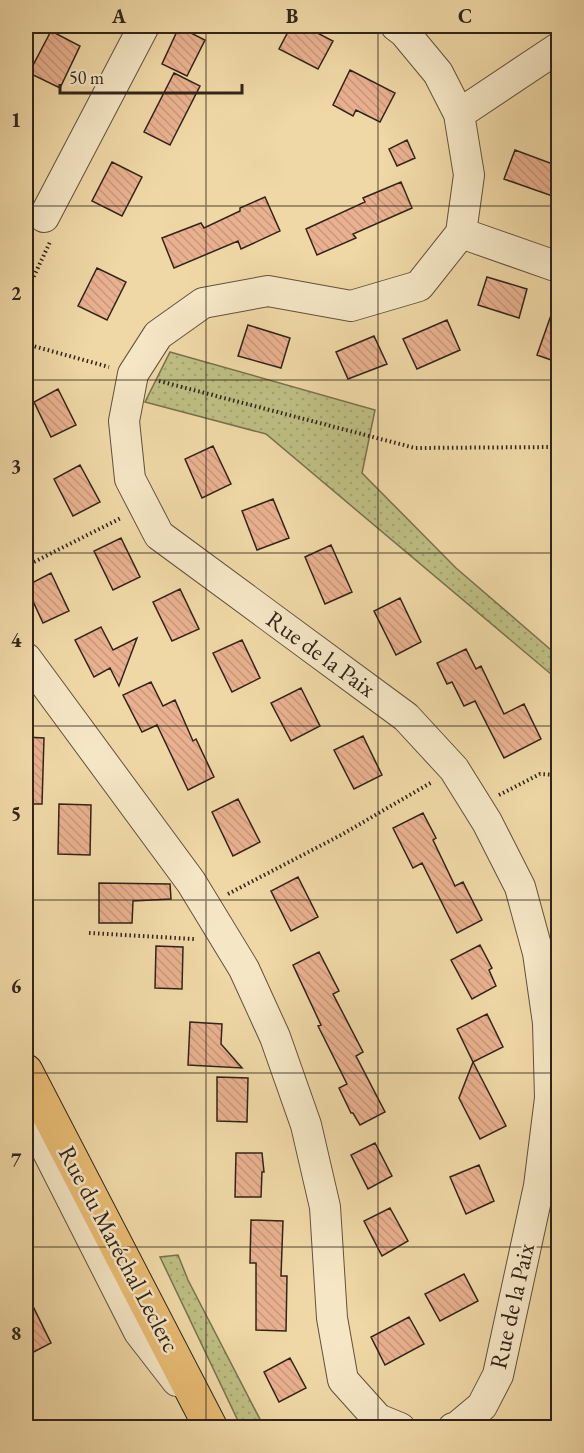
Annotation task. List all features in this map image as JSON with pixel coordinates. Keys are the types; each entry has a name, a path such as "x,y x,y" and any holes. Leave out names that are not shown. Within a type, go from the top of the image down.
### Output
{"main road":[{"name":"Rue du Maréchal Leclerc","path":"26,1071 211,1428"}],"street":[{"path":"44,217 144,26"},
{"path":"396,26 404,32 438,73 459,114 469,175 461,233 558,267"},
{"path":"459,114 558,48"},
{"name":"Rue de la Paix","path":"453,1428 482,1406 498,1376 539,1186 550,1098 548,1023 538,953 520,887 487,822 454,769 406,717 159,535 130,479 124,421 133,374 158,335 203,303 268,291 351,306 419,286 461,233"},
{"path":"26,658 191,882 244,969 275,1037 306,1125 325,1207 332,1317 343,1380 378,1419 400,1428"},
{"path":"26,1109 139,1332 211,1428"}],"path":[{"path":"26,293 57,229 44,217"},
{"path":"26,344 415,448 558,447"},
{"path":"26,566 144,507"},
{"path":"206,905 341,835 454,769"},
{"path":"477,806 540,774 558,775"},
{"path":"89,933 227,941"}],"green space":[{"path":"170,352 375,410 362,473 456,568 558,656 558,680 266,434 145,402"},
{"path":"178,1255 188,1280 264,1427 241,1427 160,1257"}],"building":[{"path":"291,26 304,26 333,41 318,69 279,49"},
{"path":"179,27 205,40 187,76 162,64"},
{"path":"51,31 80,46 60,88 29,73"},
{"path":"350,70 395,93 380,122 356,110 353,116 333,105"},
{"path":"174,73 200,86 170,145 144,132"},
{"path":"407,140 415,158 397,166 389,149"},
{"path":"515,150 558,166 558,198 504,179"},
{"path":"112,162 142,177 122,216 92,201"},
{"path":"401,182 412,208 353,234 356,238 317,255 306,229 365,202 363,198"},
{"path":"265,197 280,231 241,249 238,241 174,268 162,238 201,223 204,228"},
{"path":"97,268 126,282 107,320 78,306"},
{"path":"487,277 527,289 519,318 478,305"},
{"path":"556,301 558,301 558,350 554,361 537,355"},
{"path":"447,320 460,350 417,369 403,339"},
{"path":"248,325 290,338 281,368 238,356"},
{"path":"374,336 387,364 348,379 336,352"},
{"path":"58,389 76,425 51,437 34,402"},
{"path":"213,446 231,484 202,498 185,459"},
{"path":"80,465 100,502 73,516 54,479"},
{"path":"273,499 289,538 257,550 242,511"},
{"path":"121,538 140,577 113,590 94,551"},
{"path":"331,545 352,592 325,604 305,557"},
{"path":"51,573 69,611 43,623 26,586"},
{"path":"180,589 199,629 172,641 153,602"},
{"path":"400,598 421,642 396,655 374,611"},
{"path":"101,627 113,650 137,638 119,686 110,668 94,677 75,640"},
{"path":"242,640 260,678 232,692 213,653"},
{"path":"466,649 476,669 481,666 504,714 524,704 541,739 504,758 475,701 464,706 452,682 447,684 437,663"},
{"path":"151,682 163,706 175,700 193,741 196,739 214,777 188,790 157,725 142,732 123,695"},
{"path":"301,688 320,726 291,741 271,703"},
{"path":"363,736 382,775 354,789 334,750"},
{"path":"26,737 44,738 42,804 26,804"},
{"path":"238,799 260,842 233,856 212,812"},
{"path":"59,804 91,805 90,855 58,854"},
{"path":"423,813 436,838 433,840 455,886 463,882 482,920 457,933 422,863 413,868 393,828"},
{"path":"298,877 318,917 291,931 271,891"},
{"path":"99,883 170,884 171,899 133,901 132,923 99,923"},
{"path":"480,945 492,968 489,970 496,986 472,999 451,960"},
{"path":"156,946 183,947 182,989 155,988"},
{"path":"319,952 339,991 333,994 363,1052 356,1056 385,1112 360,1125 351,1113 339,1088 347,1084 318,1026 321,1025 293,965"},
{"path":"487,1014 503,1047 473,1062 457,1029"},
{"path":"190,1022 222,1024 221,1044 242,1068 188,1065"},
{"path":"473,1062 506,1126 480,1139 459,1098"},
{"path":"217,1077 248,1078 247,1122 217,1121"},
{"path":"375,1143 392,1176 368,1189 351,1155"},
{"path":"236,1153 262,1153 264,1172 262,1172 261,1197 235,1197"},
{"path":"479,1165 494,1201 466,1214 450,1177"},
{"path":"390,1208 408,1241 382,1256 364,1221"},
{"path":"251,1220 283,1221 281,1276 287,1276 286,1331 256,1330 256,1263 250,1263"},
{"path":"464,1274 478,1301 440,1321 425,1294"},
{"path":"26,1292 51,1343 26,1356"},
{"path":"409,1317 424,1344 385,1365 371,1337"},
{"path":"290,1358 306,1388 279,1402 264,1372"}]}
